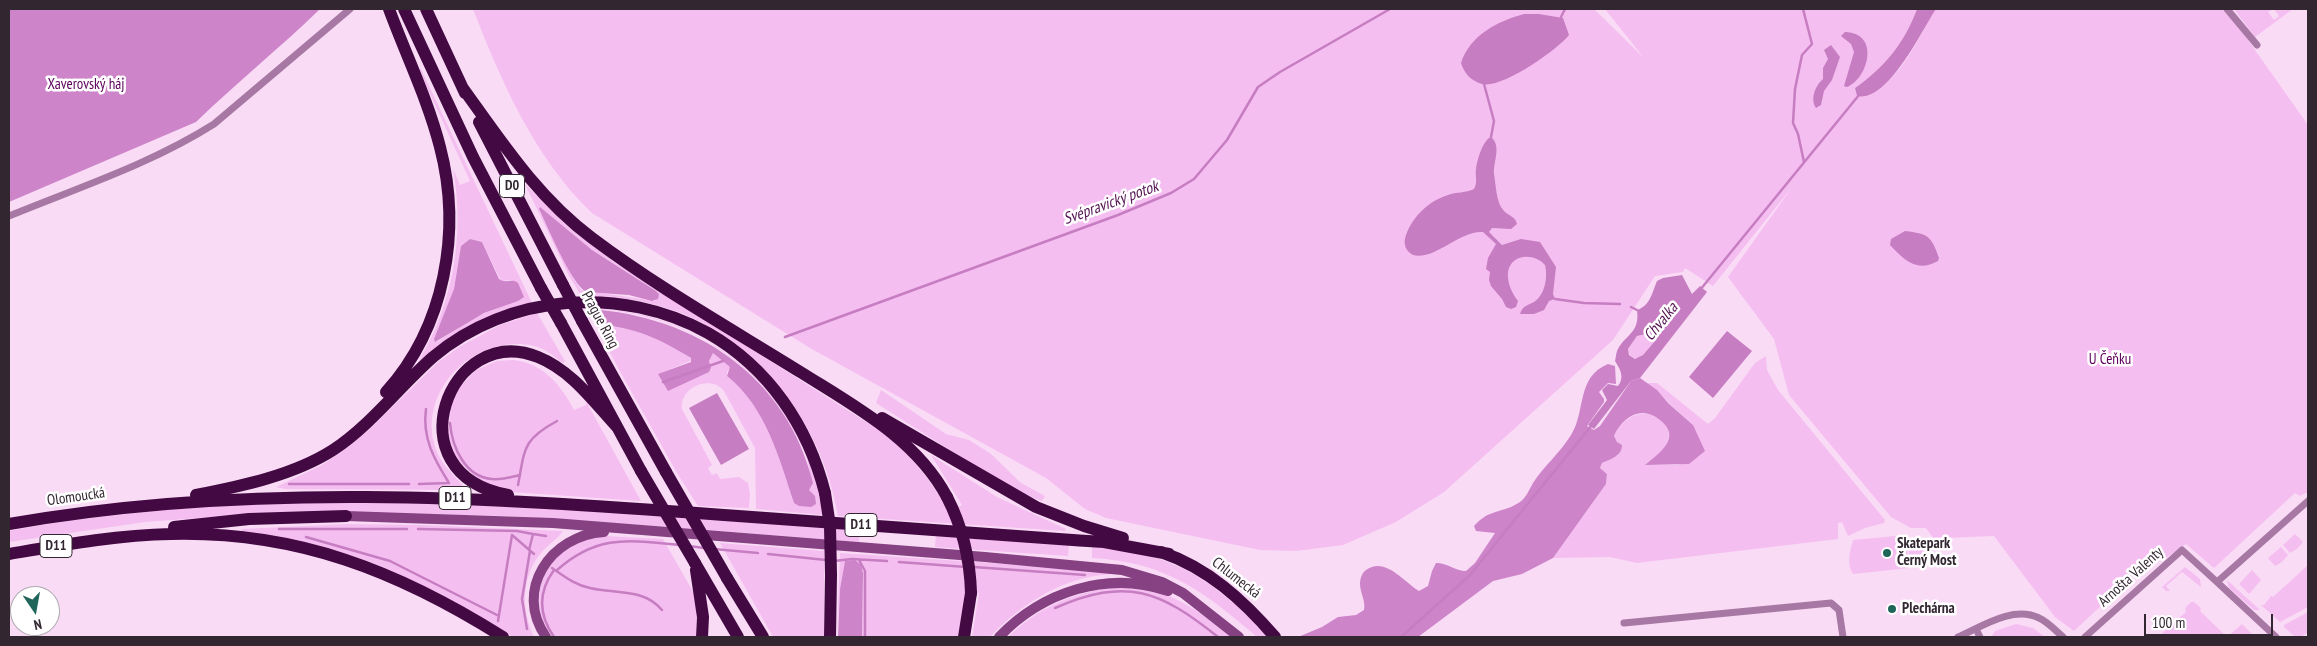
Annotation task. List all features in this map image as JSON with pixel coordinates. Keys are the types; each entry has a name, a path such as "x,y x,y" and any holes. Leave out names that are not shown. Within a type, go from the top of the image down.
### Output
{"highway":[{"path":"274,475 300,463 336,439 363,416 391,387 419,344 430,320 442,284 450,228 449,195 444,163 436,132 389,9"},
{"name":"D0","path":"404,9 472,157 541,288 641,471 738,637"},
{"name":"Prague Ring","path":"426,9 462,87 582,321 666,472 763,637"},
{"path":"462,87 525,174 573,223 638,270 870,417 907,445 931,471 948,497 959,522 966,548 970,593 964,637"},
{"path":"147,504 224,489 274,475 318,459 357,432 435,356 473,330 499,318 528,309 566,302 594,302 639,307 672,317 703,330 741,356 766,380 794,416 812,452 825,493 830,526 830,637"},
{"path":"552,502 486,489 470,480 457,468 447,452 442,425 446,399 460,377 475,365 498,353 530,354 545,360 571,378 617,427"},
{"path":"836,395 903,429 975,473 1036,507 1084,526 1169,554"},
{"name":"D11","path":"147,504 349,496 552,502 1104,542 1169,554"},
{"name":"Olomoucká","path":"9,524 147,504"},
{"name":"D11","path":"9,554 225,520 346,516"},
{"path":"104,539 171,534 219,535 277,543 322,553 399,580 446,603 503,637"},
{"name":"Chlumecká","path":"1169,554 1198,569 1228,589 1245,604 1275,637"},
{"path":"698,571 703,617 702,637"}],"main road":[{"path":"346,516 505,520 985,556 1122,570 1162,582 1183,593 1239,637"},
{"path":"546,637 537,619 534,600 538,577 550,557 567,542 582,536 600,532 640,531"},
{"path":"1000,637 1018,619 1048,599 1067,592 1110,583 1136,584 1162,589 1184,598 1212,615"}],"street":[{"path":"9,216 146,160 189,140 214,124 350,9"},
{"path":"2227,9 2258,45"},
{"path":"2276,637 2217,582 2308,501"},
{"name":"Arnošta Valenty","path":"2085,637 2182,550 2217,582"},
{"path":"1624,623 1831,603 1839,610 1843,637"},
{"path":"1958,637 2003,617 2027,614 2039,617 2063,637"},
{"path":"1976,629 1980,637"}],"green space":[{"name":"Xaverovský háj","path":"9,9 320,9 196,122 9,202"},
{"name":"U Čeňku","path":"473,9 1594,9 1644,58 1605,9 1917,9 1900,43 1875,72 1855,88 1857,96 1871,93 1895,75 1936,9 2226,9 2308,125 2308,492 2300,496 2295,493 2214,568 2186,544 2162,561 2159,557 2137,572 2074,631 2055,617 1994,536 1945,538 1938,548 1934,545 1938,539 1934,539 1926,528 1911,528 1891,517 1789,395 1774,339 1728,277 1793,186 1713,286 1685,268 1683,272 1655,276 1613,340 1444,492 1396,522 1343,545 1296,551 1260,550 1106,518 1085,509 1046,478 810,348 592,213 572,192 537,144 495,64"},
{"path":"2234,9 2273,9 2268,12 2274,20 2279,16 2274,9 2293,9 2255,37"},
{"path":"421,69 532,303 516,307 471,325 431,351 418,362 440,317 453,269 458,219 453,169 460,185 470,181 419,70","holes":["470,239 482,242 501,281 512,280 507,304 473,318 437,342 454,289 461,246"]},
{"path":"525,184 569,228 614,262 882,432 920,469 949,512 962,505 931,455 997,497 1066,529 1065,531 838,516 830,481 817,447 800,415 779,386 754,359 726,337 694,319 660,306 615,297 581,295 569,276","holes":["540,207 592,250 659,293 655,301 581,290 573,278 539,209"]},
{"path":"540,207 592,250 656,291 659,294 658,299 652,301 629,295 587,292 574,279 539,209"},
{"path":"470,239 482,242 499,279 518,283 524,297 484,313 435,342 434,339 454,289 461,246"},
{"path":"587,308 617,311 590,310 597,324 648,334 672,345 692,360 659,374 711,370 709,361 713,353 731,367 727,372 727,376 752,403 770,434 794,503 808,490 809,470 801,444 791,426 774,401 754,378 731,358 692,334 707,341 732,357 755,377 776,401 794,429 804,449 813,470 819,492 822,515 756,509 755,448 724,391 718,386 704,383 697,385 685,395 682,401 682,409 712,465 708,468 712,475 717,473 720,479 739,477 748,483 750,494 749,508 698,506 677,473 618,368"},
{"path":"589,309 628,314 665,324 700,339 731,358 759,383 782,412 800,445 813,483 809,490 815,496 816,504 811,507 799,506 794,503 770,434 752,403 727,376 730,367 713,353 709,361 711,368 709,372 668,391 658,374 691,362 691,358 668,345 636,331 597,324"},
{"path":"537,313 565,361 563,363 546,351 534,346 513,344 493,348 474,356 458,368 445,384 436,402 432,422 434,443 440,458 466,490 285,489 276,487 322,465 347,448 369,430 437,363 459,347 500,325"},
{"path":"1646,334 1655,341 1643,355 1636,359 1630,355 1628,349 1637,336"},
{"path":"1766,356 1767,370 1778,390 1885,520 1884,523 1865,528 1848,536 1842,522 1838,523 1838,539 1637,563 1610,557 1553,558 1606,484 1607,474 1600,468 1602,463 1618,455 1617,442 1614,437 1621,425 1631,417 1651,414 1660,418 1666,424 1669,433 1663,450 1646,465 1679,465 1693,425 1647,383 1657,383 1708,424 1715,418 1755,363"},
{"path":"513,360 533,366 550,377 563,392 574,410 587,403 641,501 511,492 481,482 456,459 447,438 453,394 476,370 497,361"},
{"path":"1608,364 1615,366 1616,384 1608,383 1599,392 1604,402 1587,426 1594,430 1600,426 1631,381 1640,378 1657,390 1668,403 1693,425 1705,451 1689,464 1645,465 1662,450 1669,439 1669,433 1666,426 1653,416 1646,413 1634,415 1622,423 1614,436 1617,442 1622,445 1620,452 1615,457 1602,463 1600,468 1607,474 1606,484 1553,558 1522,574 1493,581 1418,637 1298,637 1322,627 1338,617 1356,615 1364,610 1360,580 1366,570 1373,567 1387,568 1419,591 1428,586 1436,563 1466,571 1475,563 1495,533 1476,531 1474,526 1485,516 1514,506 1524,498 1537,477 1562,448 1576,426 1586,386 1591,377"},
{"path":"881,390 946,434 969,440 991,454 1021,483 1045,496 1042,501 1020,493 1000,482 876,403"},
{"path":"253,502 505,504 860,529 859,542 504,516 415,514 213,517 145,522 9,542 9,531 39,525"},
{"path":"347,524 563,531 541,553 534,562 530,572 525,594 525,605 534,637 513,637 441,594 373,563 349,555 242,532 242,529"},
{"path":"936,534 1069,544 1068,556 935,547"},
{"path":"2295,534 2303,542 2290,553 2283,545"},
{"name":"Skatepark Černý Most","path":"1906,535 1909,568 1853,574 1849,562 1853,540"},
{"path":"604,536 663,539 695,595 697,604 696,637 551,637 540,609 542,581 547,568 567,548 584,540"},
{"path":"1923,539 1925,564 1910,565 1908,540"},
{"path":"720,543 824,551 824,637 773,637"},
{"path":"1092,546 1145,555 1186,570 1216,589 1243,612 1267,637 1257,637 1219,606 1182,582 1141,566 1092,558"},
{"path":"2281,547 2288,555 2275,566 2268,558"},
{"path":"840,553 1082,569 1112,574 1078,580 1045,594 1016,613 990,637 972,637 979,593 964,594 965,603 958,637 862,637 863,570 845,561 840,589 837,637"},
{"path":"855,560 861,565 863,573 862,637 838,637 840,589 845,561"},
{"path":"2308,565 2308,607 2280,622 2261,605 2264,605 2271,596 2273,597"},
{"path":"2185,567 2200,579 2201,587 2182,572 2166,586 2170,591 2166,591 2162,587"},
{"path":"2252,570 2261,580 2249,594 2239,584"},
{"path":"2227,580 2260,610 2254,610 2229,588"},
{"path":"1105,588 1139,588 1169,596 1202,614 1232,637 1008,637 1041,611 1077,595"},
{"path":"2191,602 2194,602 2201,608 2200,611 2227,637 2158,637 2186,612 2185,608"},
{"path":"2308,612 2308,632 2301,637 2295,637 2284,627 2284,625"},
{"path":"2016,624 2033,628 2045,637 1991,637 1995,631"},
{"path":"2242,624 2255,637 2227,637"}],"water":[{"path":"1917,9 1936,9 1903,63 1880,88 1869,95 1857,96 1855,88 1884,63 1900,43"},
{"path":"1524,14 1539,14 1563,18 1569,35 1553,50 1515,75 1502,81 1482,84 1471,79 1461,63 1471,45 1478,37 1495,25"},
{"path":"1845,32 1856,34 1863,40 1867,48 1865,66 1861,75 1847,87 1844,86 1854,52 1851,44 1841,36"},
{"path":"1831,45 1840,57 1832,80 1824,91 1821,105 1816,108 1813,101 1814,93 1823,79 1823,68 1828,59 1824,50"},
{"path":"1491,137 1497,149 1494,174 1498,199 1501,208 1517,224 1511,229 1492,228 1489,232 1502,245 1521,239 1540,242 1556,267 1553,294 1555,299 1549,301 1544,310 1534,314 1520,314 1524,307 1538,299 1543,290 1546,270 1545,265 1541,261 1535,258 1524,257 1518,258 1510,266 1508,272 1509,284 1518,301 1516,307 1511,309 1506,307 1491,286 1489,280 1490,272 1486,269 1488,258 1496,244 1483,232 1465,236 1430,254 1421,256 1413,255 1405,247 1405,238 1409,228 1422,210 1434,201 1448,195 1474,189 1479,156 1485,142"},
{"path":"1905,231 1919,233 1928,237 1934,245 1939,258 1938,261 1924,266 1911,263 1900,256 1890,245 1891,239"},
{"path":"1682,275 1692,294 1700,286 1707,292 1640,378 1631,381 1594,429 1588,425 1607,400 1602,390 1608,384 1618,386 1620,383 1620,370 1615,361 1617,350 1636,324 1637,310 1648,302 1657,281 1663,278","holes":["1646,334 1655,341 1643,355 1635,359 1629,355 1628,349 1637,336"]},
{"path":"1727,331 1752,351 1713,398 1689,377"},
{"path":"717,393 749,449 721,465 689,408"}],"waterway":[{"name":"Svépravický potok","path":"785,337 1118,215 1171,193 1194,179 1227,140 1258,87 1280,72 1390,9"},
{"path":"1561,17 1565,9"},
{"path":"1803,9 1812,44 1802,55 1795,89 1793,123 1798,134 1804,162"},
{"path":"1484,84 1494,121 1491,137"},
{"name":"Chvalka","path":"1700,290 1859,95"},
{"path":"1555,299 1584,303 1620,304"},
{"path":"1631,307 1637,310"},
{"name":"Svépravický potok","path":"663,382 723,361"},
{"path":"426,409 425,420 430,448 449,483"},
{"name":"Svépravický potok","path":"518,485 524,454 531,440 557,421"},
{"path":"450,423 457,451 467,467 474,473 492,479 520,475"},
{"name":"Chvalka","path":"1401,637 1469,576 1592,425"},
{"path":"419,484 449,483"},
{"path":"289,484 409,484"},
{"path":"279,529 407,529"},
{"path":"418,529 517,531 533,534 529,550"},
{"path":"533,534 546,536"},
{"path":"512,535 534,554"},
{"name":"Svépravický potok","path":"498,621 512,535"},
{"path":"306,537 390,561 499,616"},
{"path":"556,571 571,559 599,545 628,541 679,545"},
{"path":"689,546 704,548"},
{"path":"714,549 758,553"},
{"path":"527,629 522,599 530,551"},
{"path":"768,554 826,560"},
{"path":"834,561 852,559 887,561"},
{"path":"859,560 865,571 865,637"},
{"path":"899,562 966,567"},
{"path":"974,567 1085,575"},
{"path":"552,568 579,585 638,595 647,598 662,610"},
{"path":"554,570 545,587 542,603 545,620 554,637"},
{"path":"1055,608 1080,598 1103,593 1123,591 1141,593 1178,608 1218,637"}],"place":[{"name":"Skatepark Černý Most","path":"1887,553"},
{"name":"Plechárna","path":"1892,609"}]}
